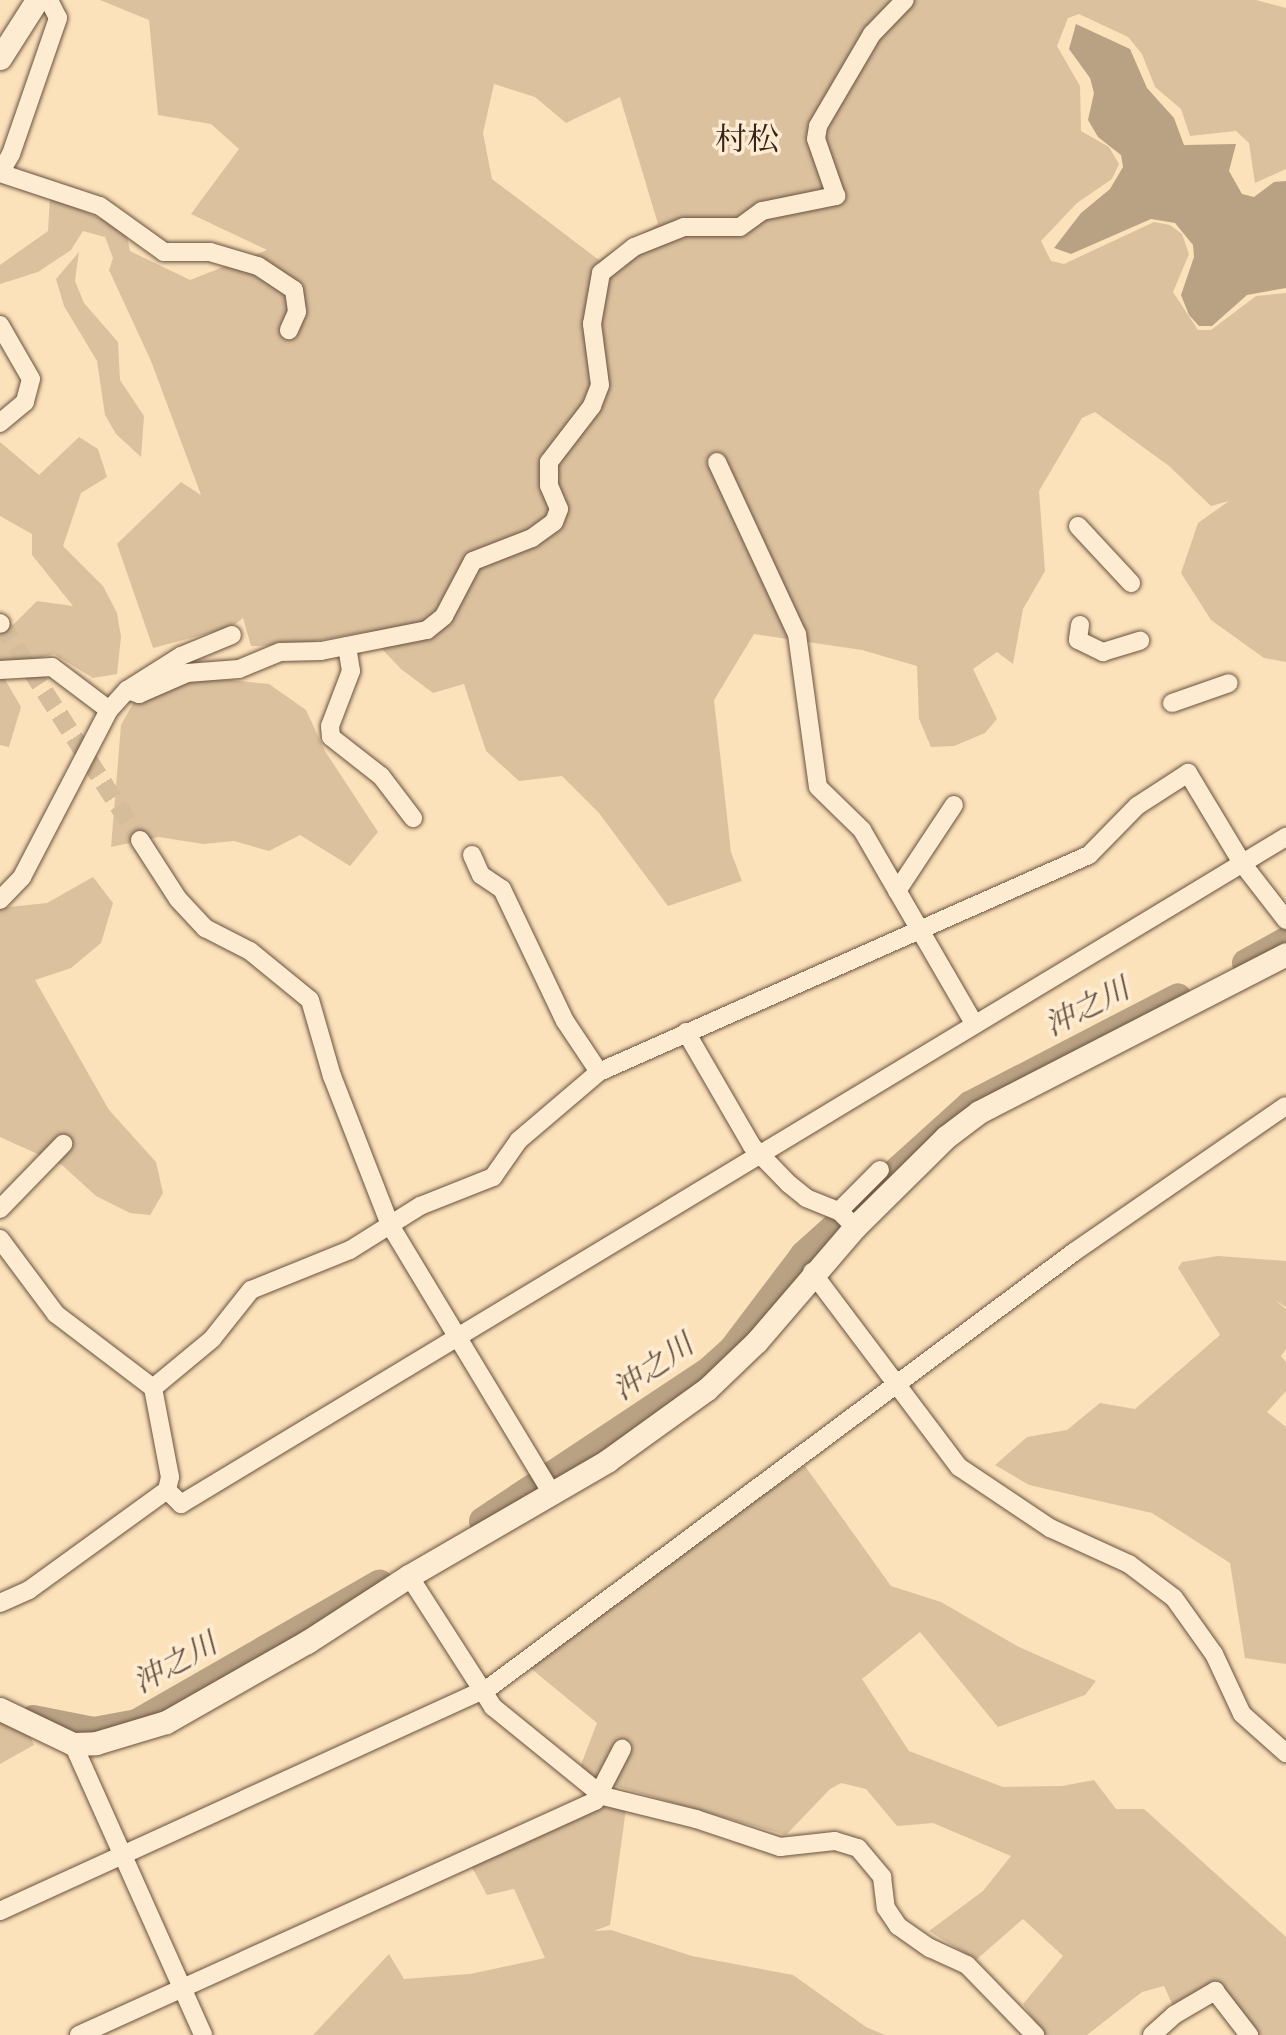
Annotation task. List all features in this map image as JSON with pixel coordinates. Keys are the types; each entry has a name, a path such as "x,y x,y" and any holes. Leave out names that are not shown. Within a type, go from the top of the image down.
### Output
{"street":[{"path":"0,58 37,0"},
{"path":"49,0 58,18 11,154 0,173 100,206 164,252 210,252 258,266 294,290 298,312 289,330"},
{"path":"127,690 139,694 187,673 239,669 279,652 348,646 427,630 444,616 473,561 532,538 558,516 547,469 592,406 600,385 592,324 601,274 634,247 684,227 740,227 762,211 835,196 817,139 818,125 872,34 905,0"},
{"path":"0,325 31,379 24,402 0,423"},
{"path":"717,462 797,634 815,779 862,830 974,1023"},
{"path":"1078,526 1131,583"},
{"path":"1080,625 1078,640 1103,652 1140,641"},
{"path":"0,900 22,877 109,710 127,690 181,656 232,635"},
{"path":"348,646 351,671 330,726 331,737 381,776 413,818"},
{"path":"0,670 52,667 109,710"},
{"path":"1172,703 1229,683"},
{"path":"153,1388 212,1339 251,1290 350,1250 420,1206 493,1177 519,1140 599,1072 918,929 960,915 1089,855 1137,806 1188,773 1242,863 1286,920"},
{"path":"897,891 954,805"},
{"path":"167,1490 181,1504 1286,837"},
{"path":"139,839 178,899 205,928 250,951 310,1000 332,1076 390,1225 552,1494"},
{"path":"472,855 481,875 502,889 565,1021 599,1072"},
{"path":"847,1219 979,1112 1286,954"},
{"path":"686,1032 760,1153 806,1198 847,1219"},
{"path":"0,1911 481,1692 1074,1252 1286,1106"},
{"path":"0,1209 63,1144"},
{"path":"0,1709 73,1744 96,1743 166,1722 307,1642 409,1576 552,1494 707,1389 757,1341 812,1272 880,1170"},
{"path":"0,1239 56,1314 153,1388 170,1477 167,1490 29,1590 0,1603"},
{"path":"812,1272 895,1386 959,1467 1050,1528 1129,1564 1174,1598 1213,1654 1242,1714 1286,1753"},
{"path":"409,1576 493,1707 600,1794 642,1809 706,1822 780,1847 835,1840 858,1848 881,1877 891,1918 911,1937 967,1965 1035,2035"},
{"path":"73,1744 121,1857 203,2035"},
{"path":"79,2035 595,1801 622,1749"},
{"path":"1152,2035 1174,2015 1215,1991 1249,2035"}],"shaded area":[{"path":"100,0 1256,0 1286,8 1286,169 1255,183 1249,143 1236,131 1190,136 1181,109 1155,87 1142,54 1128,37 1079,14 1068,18 1057,46 1080,86 1081,131 1109,147 1119,164 1112,179 1077,203 1041,241 1051,261 1064,264 1154,222 1170,225 1182,234 1189,254 1173,292 1198,330 1211,330 1256,296 1286,293 1286,662 1264,658 1211,620 1181,573 1198,523 1229,501 1211,506 1169,466 1095,412 1082,418 1039,491 1045,571 1023,609 1013,664 997,652 973,669 997,719 985,733 954,746 931,747 919,719 917,666 862,650 754,634 714,700 731,852 742,881 668,906 599,813 562,776 519,781 486,751 464,684 433,693 401,669 366,632 292,645 251,646 243,618 232,627 153,648 117,544 181,482 201,495 151,361 109,270 113,258 105,237 83,231 71,250 38,272 0,284 0,265 48,231 50,196 126,230 130,251 190,280 267,250 191,214 239,149 211,124 158,115 149,20","holes":["494,84 535,97 566,123 620,97 658,224 599,260 492,179 483,133"]},
{"path":"1076,24 1130,49 1147,88 1174,118 1184,145 1236,144 1229,171 1242,194 1254,197 1274,182 1286,181 1286,288 1247,295 1212,326 1199,326 1189,315 1181,295 1194,257 1193,245 1175,223 1151,219 1071,254 1054,248 1081,213 1110,189 1123,167 1121,155 1098,137 1088,120 1094,93 1090,78 1069,49"},
{"path":"79,252 75,281 84,303 118,342 120,380 144,416 141,457 116,434 105,415 97,361 64,306 56,279"},
{"path":"79,437 98,449 107,477 81,493 63,546 103,586 117,613 121,637 117,674 93,678 54,654 0,668 0,619 11,627 37,601 73,606 32,555 32,534 0,516 0,442 39,475"},
{"path":"0,671 21,707 9,747 0,745"},
{"path":"201,677 269,684 306,710 325,751 378,832 350,866 300,835 269,851 234,841 203,844 159,837 111,847 121,725 136,698"},
{"path":"93,877 113,903 101,943 71,968 35,980 109,1110 156,1162 163,1193 150,1215 130,1213 96,1196 62,1165 0,1137 0,908 47,903"},
{"path":"1218,1256 1286,1261 1286,1307 1275,1300 1286,1309 1286,1349 1281,1356 1286,1362 1286,1391 1267,1412 1286,1427 1286,1664 1245,1658 1230,1563 1152,1513 1029,1485 995,1465 1027,1437 1067,1430 1100,1403 1135,1409 1220,1335 1178,1268 1182,1262"},
{"path":"805,1466 891,1586 941,1602 1019,1647 1096,1681 1085,1695 998,1727 920,1632 862,1679 909,1751 1003,1787 1062,1786 1094,1780 1116,1809 1144,1809 1286,1937 1286,2035 1257,2035 1212,1982 1175,2010 1164,1986 1142,1992 1087,2035 1044,2035 1023,2004 1063,1956 1023,1919 976,1960 929,1931 983,1891 1011,1856 933,1823 897,1826 866,1789 841,1783 830,1789 786,1835 577,1775 597,1723 522,1661"},
{"path":"0,1715 30,1735 34,1745 0,1764"},
{"path":"612,1805 626,1809 610,1925 594,1931 611,1930 692,1956 793,1975 866,2027 885,2035 313,2035 389,1954 404,1979 470,1974 545,1958 514,1889 487,1895 469,1862 595,1807"}],"waterway":[{"name":"沖之川","path":"1246,963 1286,941"},
{"name":"沖之川","path":"483,1521 710,1370 733,1349 804,1255 970,1105 1178,997"},
{"name":"沖之川","path":"33,1719 94,1731 137,1723 380,1583"}],"tunnel":[{"path":"1,624 140,840"}],"district":[{"name":"村松","path":"747,140"}]}
